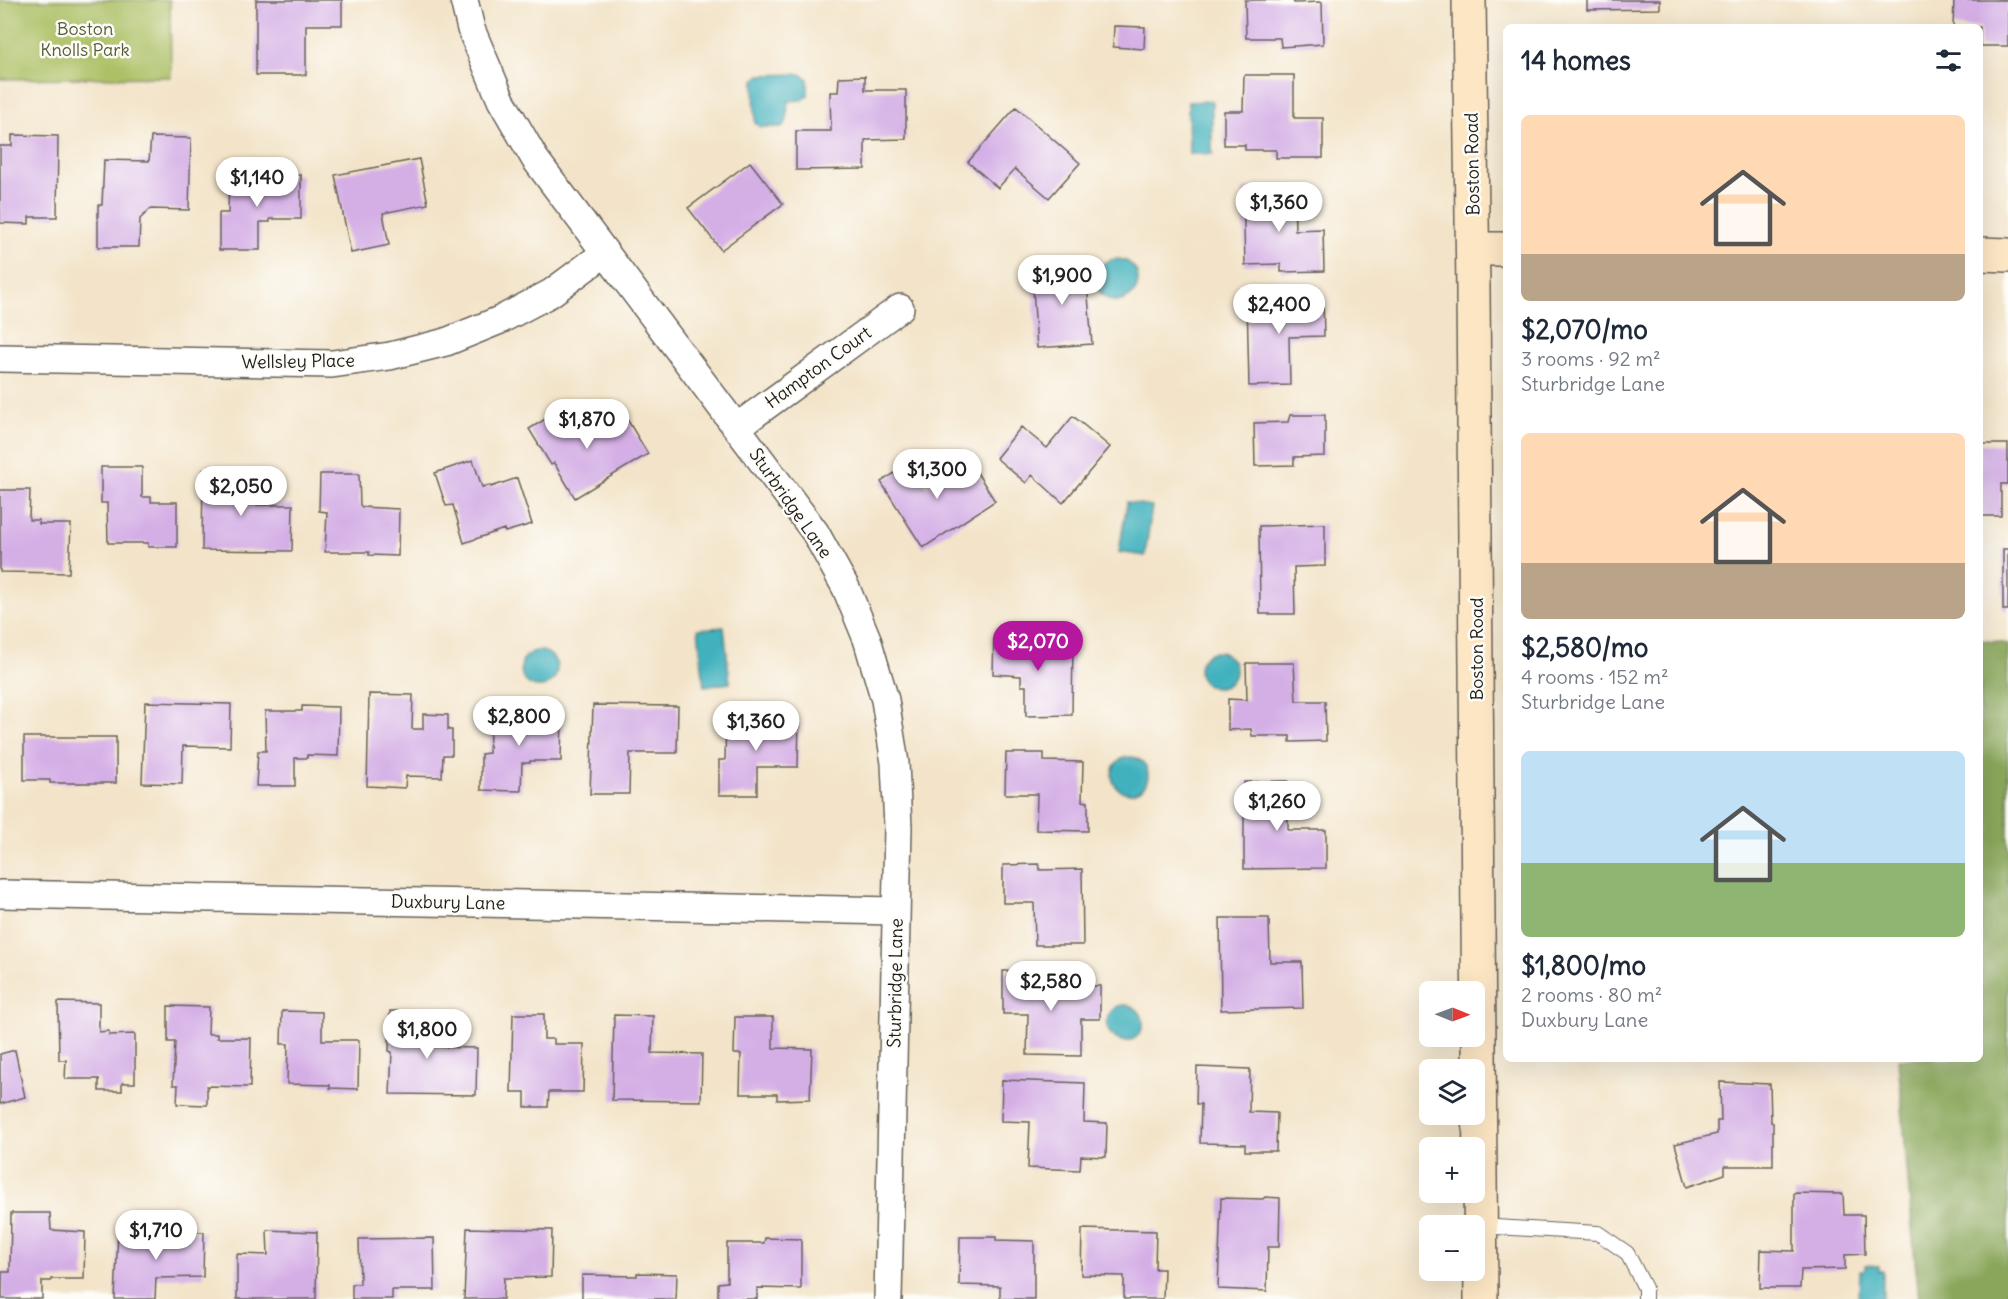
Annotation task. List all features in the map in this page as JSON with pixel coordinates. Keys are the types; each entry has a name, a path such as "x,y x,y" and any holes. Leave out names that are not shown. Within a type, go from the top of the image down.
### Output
{"street":[{"name":"Sturbridge Lane","path":"464,0 471,29 501,100 535,159 815,532 846,588 867,639 885,700 895,763 898,827 888,1299"},
{"name":"Boston Road","path":"1469,0 1480,1215"},
{"path":"1473,249 1503,249"},
{"name":"Wellsley Place","path":"0,358 332,364 390,356 446,342 500,321 551,293 605,253"},
{"path":"1983,254 2008,255"},
{"name":"Hampton Court","path":"737,427 900,308"},
{"name":"Duxbury Lane","path":"0,894 896,911"},
{"name":"Boston Road","path":"1481,1281 1481,1299"}],"lane":[{"path":"1485,1226 1598,1233 1627,1253 1645,1288 1645,1299"}],"green space":[{"name":"Boston Knolls Park","path":"0,0 170,0 171,77 0,79"},
{"path":"1983,640 2008,644 2008,1299 1919,1299 1898,1062 1983,1062"}],"water":[{"path":"801,74 808,79 808,95 802,100 788,101 787,120 782,127 760,127 755,123 754,80 760,75"},
{"path":"1212,101 1212,154 1189,154 1188,102"},
{"path":"1117,259 1132,265 1138,280 1132,295 1117,301 1102,295 1096,280 1102,265"},
{"path":"1127,502 1152,506 1145,556 1119,552"},
{"path":"724,627 730,683 704,686 698,629"},
{"path":"539,651 552,656 557,669 552,682 539,687 526,682 521,669 526,656"},
{"path":"1217,652 1230,657 1235,670 1230,683 1217,688 1204,683 1199,670 1204,657"},
{"path":"1130,757 1143,762 1148,775 1143,788 1130,793 1117,788 1112,775 1117,762"},
{"path":"1125,1005 1138,1010 1143,1023 1138,1036 1125,1041 1112,1036 1107,1023 1112,1010"},
{"path":"1865,1265 1879,1266 1879,1271 1883,1271 1883,1299 1859,1299 1860,1270 1865,1270"}],"building":[{"path":"256,0 342,0 342,25 306,25 306,75 256,75"},
{"path":"1245,0 1322,2 1323,44 1281,47 1280,38 1246,38"},
{"path":"1587,0 1660,0 1660,9 1587,10"},
{"path":"1954,0 2008,0 2008,46 1983,46 1983,24 1953,24"},
{"path":"1114,26 1145,27 1144,49 1113,47"},
{"path":"1244,75 1294,75 1294,118 1323,118 1323,158 1276,158 1276,150 1245,150 1245,145 1224,145 1224,111 1243,111"},
{"path":"865,76 865,90 906,90 906,139 865,140 865,169 796,170 796,131 831,131 830,92 838,92 839,77"},
{"path":"1016,107 1080,163 1049,198 1015,169 998,188 968,162"},
{"path":"12,135 58,136 57,217 29,217 29,224 0,223 0,146 12,146"},
{"path":"151,137 191,138 189,210 150,209 140,219 139,247 98,247 98,205 102,205 104,160 149,161"},
{"path":"419,159 428,204 383,213 389,245 351,253 335,175"},
{"path":"750,162 783,204 721,250 688,208"},
{"path":"229,175 301,175 301,219 270,219 270,222 260,222 260,250 219,250 219,213 228,213"},
{"path":"1294,188 1295,230 1323,229 1324,271 1281,272 1281,264 1245,265 1243,189"},
{"path":"1085,260 1092,344 1037,348 1033,288 1041,287 1039,264"},
{"path":"1323,298 1324,336 1289,337 1290,385 1249,386 1247,299"},
{"path":"565,407 584,438 624,414 648,454 575,498 554,463 551,465 529,429"},
{"path":"1290,415 1325,415 1325,456 1294,457 1294,465 1255,466 1254,423 1288,422"},
{"path":"1073,416 1110,447 1063,503 1032,475 1026,483 996,458 1021,427 1047,448"},
{"path":"1983,444 2008,444 2008,484 2001,484 2001,516 1983,516"},
{"path":"473,460 482,487 490,485 491,487 517,478 532,524 505,532 504,529 464,543 453,505 446,506 435,473"},
{"path":"969,460 995,501 923,548 881,482 911,462 927,487"},
{"path":"101,467 142,467 142,497 151,497 151,502 177,502 177,547 148,547 148,543 108,543 107,503 101,503"},
{"path":"203,470 247,471 246,505 293,505 292,551 202,550"},
{"path":"320,474 359,474 360,505 362,507 399,509 398,556 369,555 369,552 325,552 327,512 319,511"},
{"path":"0,490 30,490 29,520 39,520 39,524 71,524 69,573 0,572"},
{"path":"1325,524 1325,566 1294,567 1295,614 1260,614 1259,526"},
{"path":"2003,549 2008,549 2008,610 2003,610"},
{"path":"994,634 1030,635 1030,643 1073,642 1072,715 1026,716 1026,686 1021,686 1021,676 993,674"},
{"path":"1246,663 1294,663 1296,701 1325,701 1326,741 1290,742 1290,736 1252,736 1251,729 1228,730 1228,699 1247,700"},
{"path":"369,694 413,695 412,729 423,729 423,714 448,715 448,730 452,730 452,755 443,755 442,777 406,776 405,788 367,786"},
{"path":"145,702 231,704 230,747 183,746 182,784 142,783"},
{"path":"593,705 678,706 677,753 630,753 629,794 590,794"},
{"path":"302,706 339,707 338,756 307,755 307,758 295,758 295,786 256,786 258,751 266,751 265,711 302,711"},
{"path":"491,713 562,714 561,761 522,763 521,791 481,790 481,754 489,753"},
{"path":"726,718 799,719 798,767 757,767 757,795 719,795 719,760 725,760"},
{"path":"24,737 116,737 116,783 50,783 50,780 24,780"},
{"path":"1006,753 1044,753 1044,761 1083,762 1082,801 1088,802 1088,831 1036,830 1037,794 1005,794"},
{"path":"1288,781 1288,830 1326,830 1326,868 1244,869 1244,782"},
{"path":"1039,864 1040,870 1082,869 1083,945 1035,945 1034,903 1003,903 1003,865"},
{"path":"1220,918 1269,918 1270,962 1302,962 1303,1008 1221,1010"},
{"path":"1003,971 1026,971 1026,980 1077,980 1077,986 1100,986 1100,1019 1081,1019 1081,1056 1027,1055 1028,1014 1003,1014"},
{"path":"58,1002 99,1003 99,1032 109,1031 109,1035 135,1034 135,1083 122,1083 122,1091 99,1091 99,1079 65,1079 66,1060 59,1060"},
{"path":"168,1006 209,1007 208,1034 217,1034 217,1038 251,1038 250,1087 207,1086 207,1105 177,1104 178,1085 173,1085 175,1042 168,1042"},
{"path":"282,1011 322,1012 322,1040 359,1040 358,1089 330,1088 330,1085 287,1084 288,1044 281,1044"},
{"path":"390,1011 429,1011 430,1047 477,1048 476,1095 390,1094 392,1052 389,1051"},
{"path":"513,1014 544,1014 544,1039 554,1039 554,1044 584,1044 583,1092 549,1092 548,1107 525,1107 525,1092 511,1092"},
{"path":"614,1015 653,1016 652,1053 702,1054 701,1101 612,1100"},
{"path":"735,1017 773,1017 773,1048 812,1049 810,1099 777,1100 777,1094 740,1094 741,1054 734,1054"},
{"path":"15,1050 25,1097 0,1104 0,1054"},
{"path":"1197,1067 1250,1069 1249,1112 1277,1113 1276,1151 1245,1151 1245,1144 1200,1143 1201,1104 1196,1104"},
{"path":"1002,1080 1085,1083 1084,1122 1107,1123 1106,1157 1081,1156 1080,1170 1028,1168 1030,1122 1001,1121"},
{"path":"1720,1082 1770,1084 1773,1166 1725,1166 1725,1174 1687,1187 1675,1144 1717,1134 1717,1121 1721,1121"},
{"path":"1794,1193 1843,1194 1844,1215 1864,1215 1865,1254 1845,1255 1845,1269 1801,1270 1800,1288 1760,1288 1761,1250 1794,1251"},
{"path":"1265,1197 1280,1198 1279,1247 1268,1247 1267,1291 1218,1289 1221,1198 1263,1199"},
{"path":"11,1213 50,1213 51,1230 85,1232 84,1279 42,1281 42,1299 2,1299 2,1272 10,1272"},
{"path":"467,1228 552,1230 551,1277 504,1278 503,1299 464,1299"},
{"path":"1082,1229 1156,1231 1155,1269 1164,1269 1163,1299 1124,1299 1124,1276 1081,1275"},
{"path":"267,1230 317,1232 316,1299 237,1299 237,1254 268,1255"},
{"path":"118,1231 204,1232 203,1277 156,1278 155,1299 115,1299"},
{"path":"960,1237 996,1237 996,1240 1034,1241 1034,1299 1000,1299 1000,1286 959,1285"},
{"path":"434,1238 435,1290 392,1290 392,1299 352,1299 352,1284 360,1284 359,1239"},
{"path":"765,1238 801,1239 801,1289 757,1288 757,1299 718,1299 718,1283 727,1282 727,1243 764,1243"},
{"path":"637,1273 677,1274 676,1299 582,1299 582,1275 637,1276"}]}
